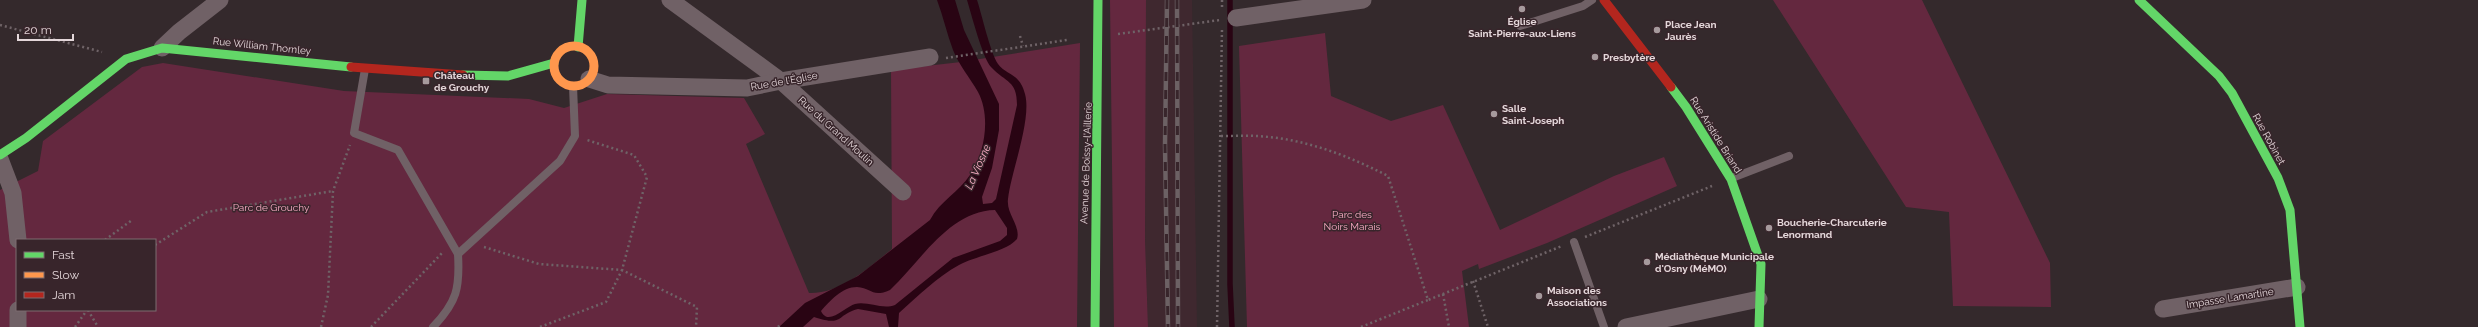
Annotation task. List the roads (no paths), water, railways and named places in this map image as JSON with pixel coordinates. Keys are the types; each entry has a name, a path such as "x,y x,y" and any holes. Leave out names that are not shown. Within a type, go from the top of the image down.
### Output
{"street":[{"path":"162,48 178,32 220,0"},
{"path":"578,47 582,0"},
{"name":"Rue du Grand Moulin","path":"670,0 781,81 903,192"},
{"name":"Avenue de Boissy-l'Aillerie","path":"1095,327 1096,151 1100,81 1098,0"},
{"path":"1229,19 1363,0"},
{"name":"Rue Aristide Briand","path":"1604,0 1686,107 1732,179 1761,264 1759,327"},
{"name":"Rue Robinet","path":"2139,0 2219,76 2232,93 2278,178 2290,210 2300,327"},
{"path":"578,47 590,54 593,60 593,73 585,83 573,86 566,85 557,76 554,63 560,52 566,48 578,47"},
{"name":"Rue William Thornley","path":"1,164 26,138 126,59 162,48 177,48 365,68 466,76 508,76 554,63"},
{"name":"Rue de l'Église","path":"589,79 608,85 747,88 781,81 930,57"},
{"path":"1,164 16,203 18,239"},
{"name":"Impasse Lamartine","path":"2163,309 2297,287"},
{"path":"1626,327 1759,299"},
{"path":"18,311 18,327"}],"lane":[{"path":"1520,26 1583,6 1592,0"},
{"path":"365,68 354,133 398,150 458,254 460,281 449,310 433,327"},
{"path":"458,254 560,161 575,136 573,86"},
{"path":"1732,179 1789,156"},
{"path":"1574,242 1604,327"}],"water":[{"name":"La Viosne","path":"937,0 955,0 964,30 999,104 999,130 992,168 982,197 983,204 992,203 996,199 1017,105 1013,86 991,67 984,55 967,0 977,0 989,42 998,64 1017,78 1023,87 1025,94 1026,117 1008,199 1009,210 1017,229 1017,239 998,251 959,265 943,275 899,313 898,327 889,327 886,314 858,309 851,311 839,319 831,321 814,317 803,327 779,327 805,303 858,276 930,220 939,207 966,181 975,166 983,145 985,123 982,102 978,92 955,56","holes":["995,210 1007,228 1007,235 1000,241 953,258 895,305 885,307 860,303 828,317 821,311 837,295 846,289 857,287 876,293 890,290 937,240 950,228 964,219 979,213"]}],"waterway":[{"path":"1230,0 1230,284 1232,327"}],"railway":[{"path":"1167,0 1165,145 1168,327"},
{"path":"1177,0 1178,327"}],"place":[{"name":"Église Saint-Pierre-aux-Liens","path":"1522,9"},
{"name":"Place Jean Jaurès","path":"1657,30"},
{"name":"Presbytère","path":"1595,57"},
{"name":"Château de Grouchy","path":"426,81"},
{"name":"Salle Saint-Joseph","path":"1494,114"},
{"name":"Boucherie-Charcuterie Lenormand","path":"1769,228"},
{"name":"Médiathèque Municipale d'Osny (MéMO)","path":"1647,262"},
{"name":"Maison des Associations","path":"1539,296"}],"park label":[{"name":"Parc de Grouchy","path":"271,207"},
{"name":"Parc des Noirs Marais","path":"1352,220"}]}
